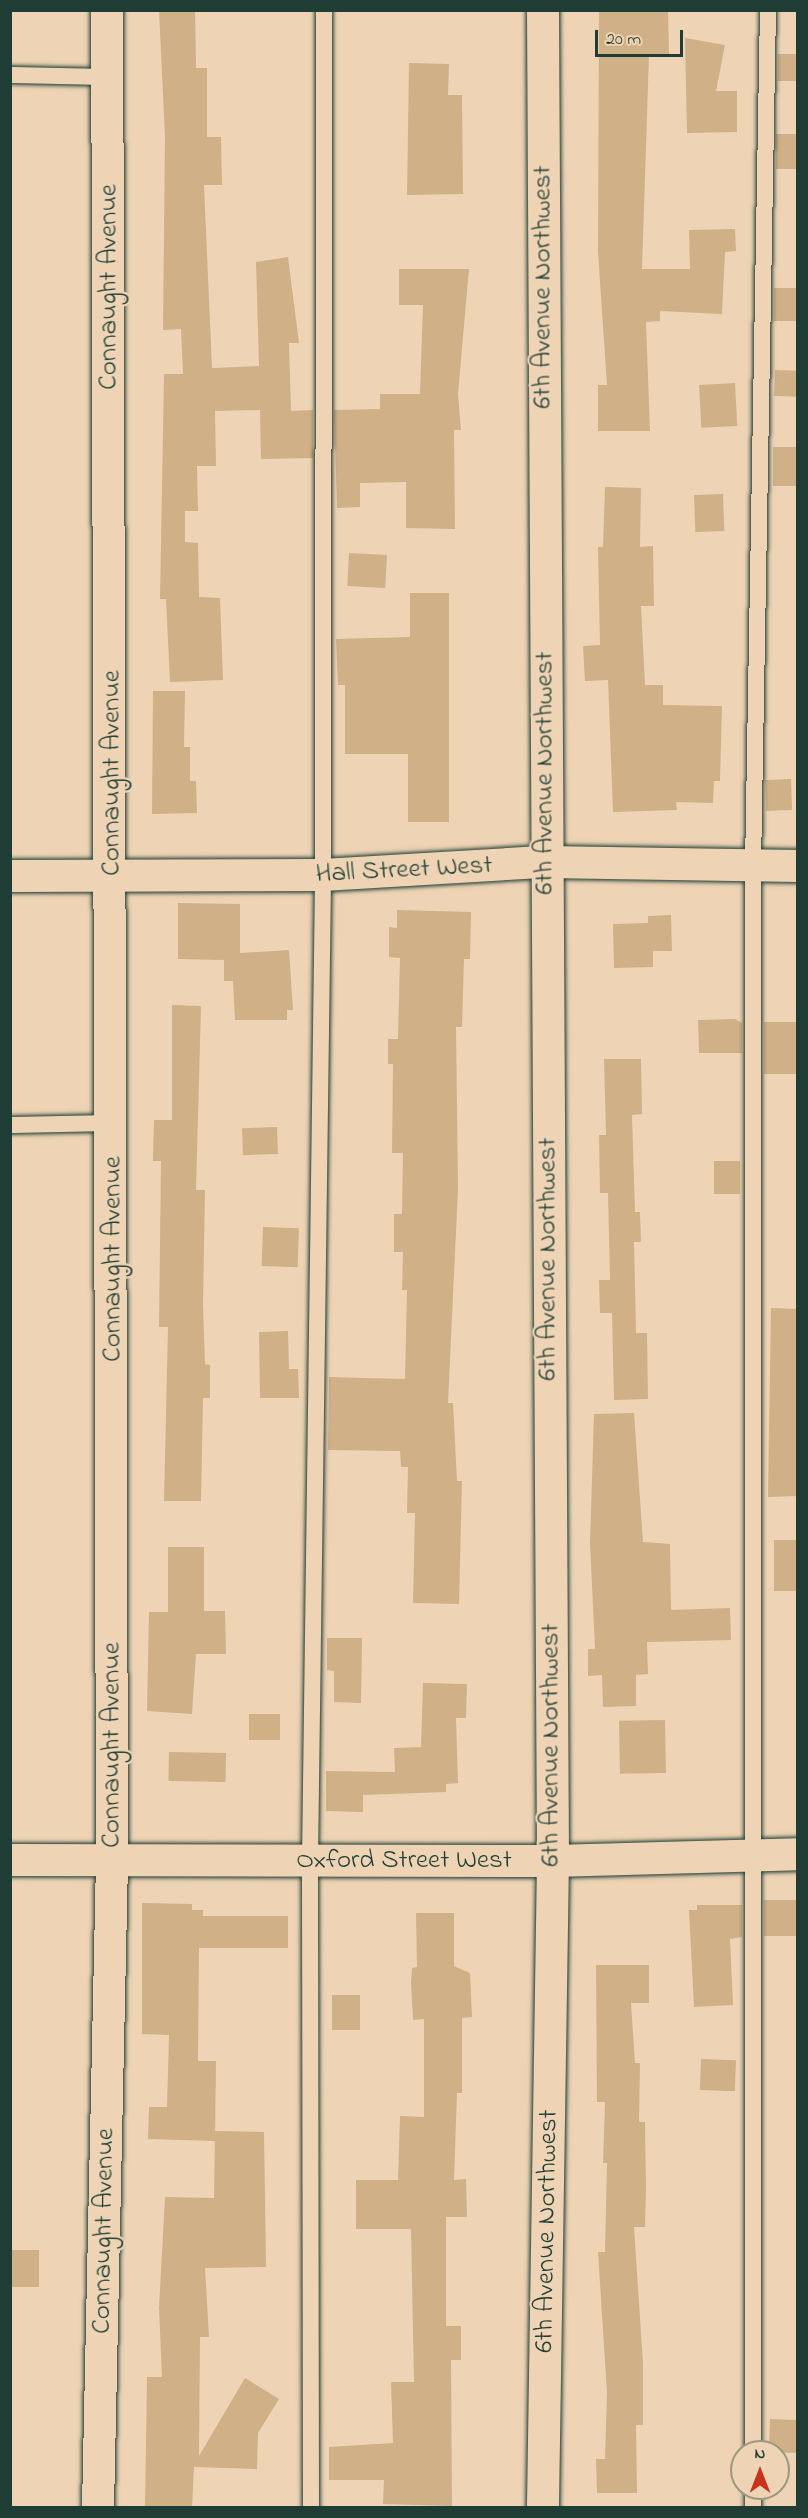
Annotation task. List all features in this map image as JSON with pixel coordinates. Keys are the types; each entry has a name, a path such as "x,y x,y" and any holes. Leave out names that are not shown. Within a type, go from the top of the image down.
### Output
{"street":[{"name":"Connaught Avenue","path":"98,2508 112,1860 113,876 107,10"},
{"name":"6th Avenue Northwest","path":"543,10 545,862 553,1861 543,2508"},
{"name":"Hall Street West","path":"10,876 323,875 545,862 798,866"},
{"name":"Oxford Street West","path":"10,1860 553,1861 754,1853 798,1854"}],"lane":[{"path":"311,2508 310,1860 323,875 324,10"},
{"path":"753,2440 753,867 768,10"},
{"path":"10,75 108,77"},
{"path":"10,1125 113,1123"}],"building":[{"path":"159,10 195,10 196,68 207,68 207,137 221,137 222,185 204,185 212,368 259,366 256,262 288,257 299,343 289,343 291,411 313,410 313,458 261,459 260,410 215,411 216,466 197,466 198,511 185,511 185,542 198,543 199,597 220,598 223,680 170,682 166,599 160,599 164,374 183,374 181,329 163,330 165,137"},
{"path":"599,10 668,10 669,54 649,54 642,269 690,269 689,230 735,229 736,251 725,252 722,314 660,311 660,321 646,322 650,431 598,431 598,385 607,385 598,252"},
{"path":"685,38 725,45 716,91 737,91 737,132 687,133"},
{"path":"778,54 798,54 798,81 778,81"},
{"path":"409,63 449,64 448,95 462,95 463,194 407,195"},
{"path":"776,134 798,134 798,169 776,169"},
{"path":"399,269 469,269 458,394 461,430 454,430 455,529 406,528 406,482 360,483 360,507 337,508 334,410 380,409 380,394 420,394 423,305 399,305"},
{"path":"774,288 798,288 798,321 774,321"},
{"path":"775,370 798,371 797,397 774,396"},
{"path":"735,383 737,426 701,428 699,385"},
{"path":"773,447 798,447 798,486 773,486"},
{"path":"605,487 641,488 640,547 653,546 654,606 641,606 645,685 663,685 663,705 722,706 720,781 714,781 713,803 676,802 677,810 613,812 608,680 585,681 583,646 600,645 598,547 603,547"},
{"path":"723,494 724,531 695,532 694,495"},
{"path":"349,553 387,555 385,588 347,586"},
{"path":"410,593 449,593 449,822 408,822 408,754 345,754 345,685 338,685 336,639 410,637"},
{"path":"153,691 185,691 184,747 190,747 190,781 196,781 197,813 152,814"},
{"path":"791,779 792,810 766,811 765,780"},
{"path":"178,903 240,904 240,953 289,950 293,1010 287,1010 287,1020 235,1020 233,981 224,981 224,960 178,959"},
{"path":"397,910 471,912 470,959 464,959 462,1027 456,1027 458,1189 448,1403 453,1403 457,1481 462,1481 459,1604 413,1603 415,1513 407,1513 408,1467 401,1467 400,1451 328,1450 329,1377 405,1379 407,1290 402,1290 403,1252 394,1252 394,1214 402,1214 403,1153 392,1153 393,1064 388,1064 388,1039 398,1039 400,958 389,957 389,927 397,928"},
{"path":"671,915 672,951 653,951 653,967 614,968 613,924 648,923 648,916"},
{"path":"172,1005 201,1006 196,1190 205,1190 203,1304 205,1364 210,1365 210,1398 203,1398 201,1501 164,1501 168,1327 159,1327 161,1161 153,1161 154,1120 172,1120"},
{"path":"735,1019 742,1023 742,1053 699,1053 698,1020"},
{"path":"764,1022 798,1022 798,1074 764,1074"},
{"path":"604,1059 641,1059 642,1114 632,1115 635,1212 640,1212 641,1242 634,1242 636,1333 647,1333 648,1399 614,1400 612,1313 600,1313 599,1280 610,1280 608,1193 600,1193 599,1135 606,1135"},
{"path":"277,1127 278,1154 243,1155 242,1128"},
{"path":"714,1161 740,1161 740,1194 714,1194"},
{"path":"263,1227 299,1228 298,1267 262,1266"},
{"path":"771,1308 797,1309 798,1496 768,1497"},
{"path":"288,1331 289,1369 298,1369 299,1398 260,1398 259,1332"},
{"path":"634,1413 643,1542 670,1544 671,1610 730,1608 731,1640 647,1642 648,1674 636,1675 636,1706 603,1707 602,1675 588,1676 588,1649 595,1649 590,1543 594,1414"},
{"path":"774,1540 798,1540 798,1591 774,1591"},
{"path":"168,1547 204,1547 204,1611 225,1611 226,1654 196,1654 192,1714 147,1711 149,1612 168,1612"},
{"path":"327,1638 362,1638 361,1703 334,1702 334,1671 327,1670"},
{"path":"423,1683 467,1684 466,1718 456,1718 458,1783 446,1784 446,1792 363,1795 363,1812 326,1811 326,1771 395,1772 394,1748 421,1747"},
{"path":"249,1714 280,1714 280,1740 249,1740"},
{"path":"665,1720 666,1773 620,1774 619,1721"},
{"path":"169,1752 226,1753 225,1782 168,1781"},
{"path":"764,1900 798,1900 798,1936 764,1936"},
{"path":"142,1903 192,1904 192,1910 203,1910 203,1916 288,1916 288,1948 199,1948 198,2061 216,2061 215,2141 148,2139 149,2107 167,2107 169,2035 142,2034"},
{"path":"697,1905 742,1905 742,1937 730,1939 733,2005 694,2007 689,1910 697,1910"},
{"path":"416,1913 454,1913 454,1966 470,1973 472,2017 462,2018 462,2093 457,2093 454,2180 466,2179 467,2217 446,2217 446,2326 461,2326 461,2360 451,2360 452,2506 383,2504 384,2480 329,2480 329,2447 393,2443 391,2382 414,2382 411,2229 356,2229 356,2180 398,2180 400,2116 424,2117 424,2019 413,2020 411,1983 412,1968 417,1967"},
{"path":"596,1965 649,1965 649,2003 631,2003 635,2063 640,2063 639,2122 645,2122 646,2188 645,2227 634,2227 643,2363 643,2425 636,2425 637,2493 597,2493 596,2459 605,2459 607,2393 598,2252 605,2252 607,2163 603,2163 605,2102 597,2102"},
{"path":"332,1995 360,1995 360,2030 332,2030"},
{"path":"701,2059 736,2060 735,2091 700,2090"},
{"path":"215,2131 264,2132 266,2267 205,2268 209,2337 200,2337 199,2456 245,2378 279,2399 258,2433 257,2469 194,2467 192,2508 145,2508 147,2377 162,2377 159,2308 165,2197 214,2198"},
{"path":"10,2250 39,2250 39,2287 10,2287"},
{"path":"770,2419 798,2420 797,2453 790,2453 790,2440 769,2440"}]}
